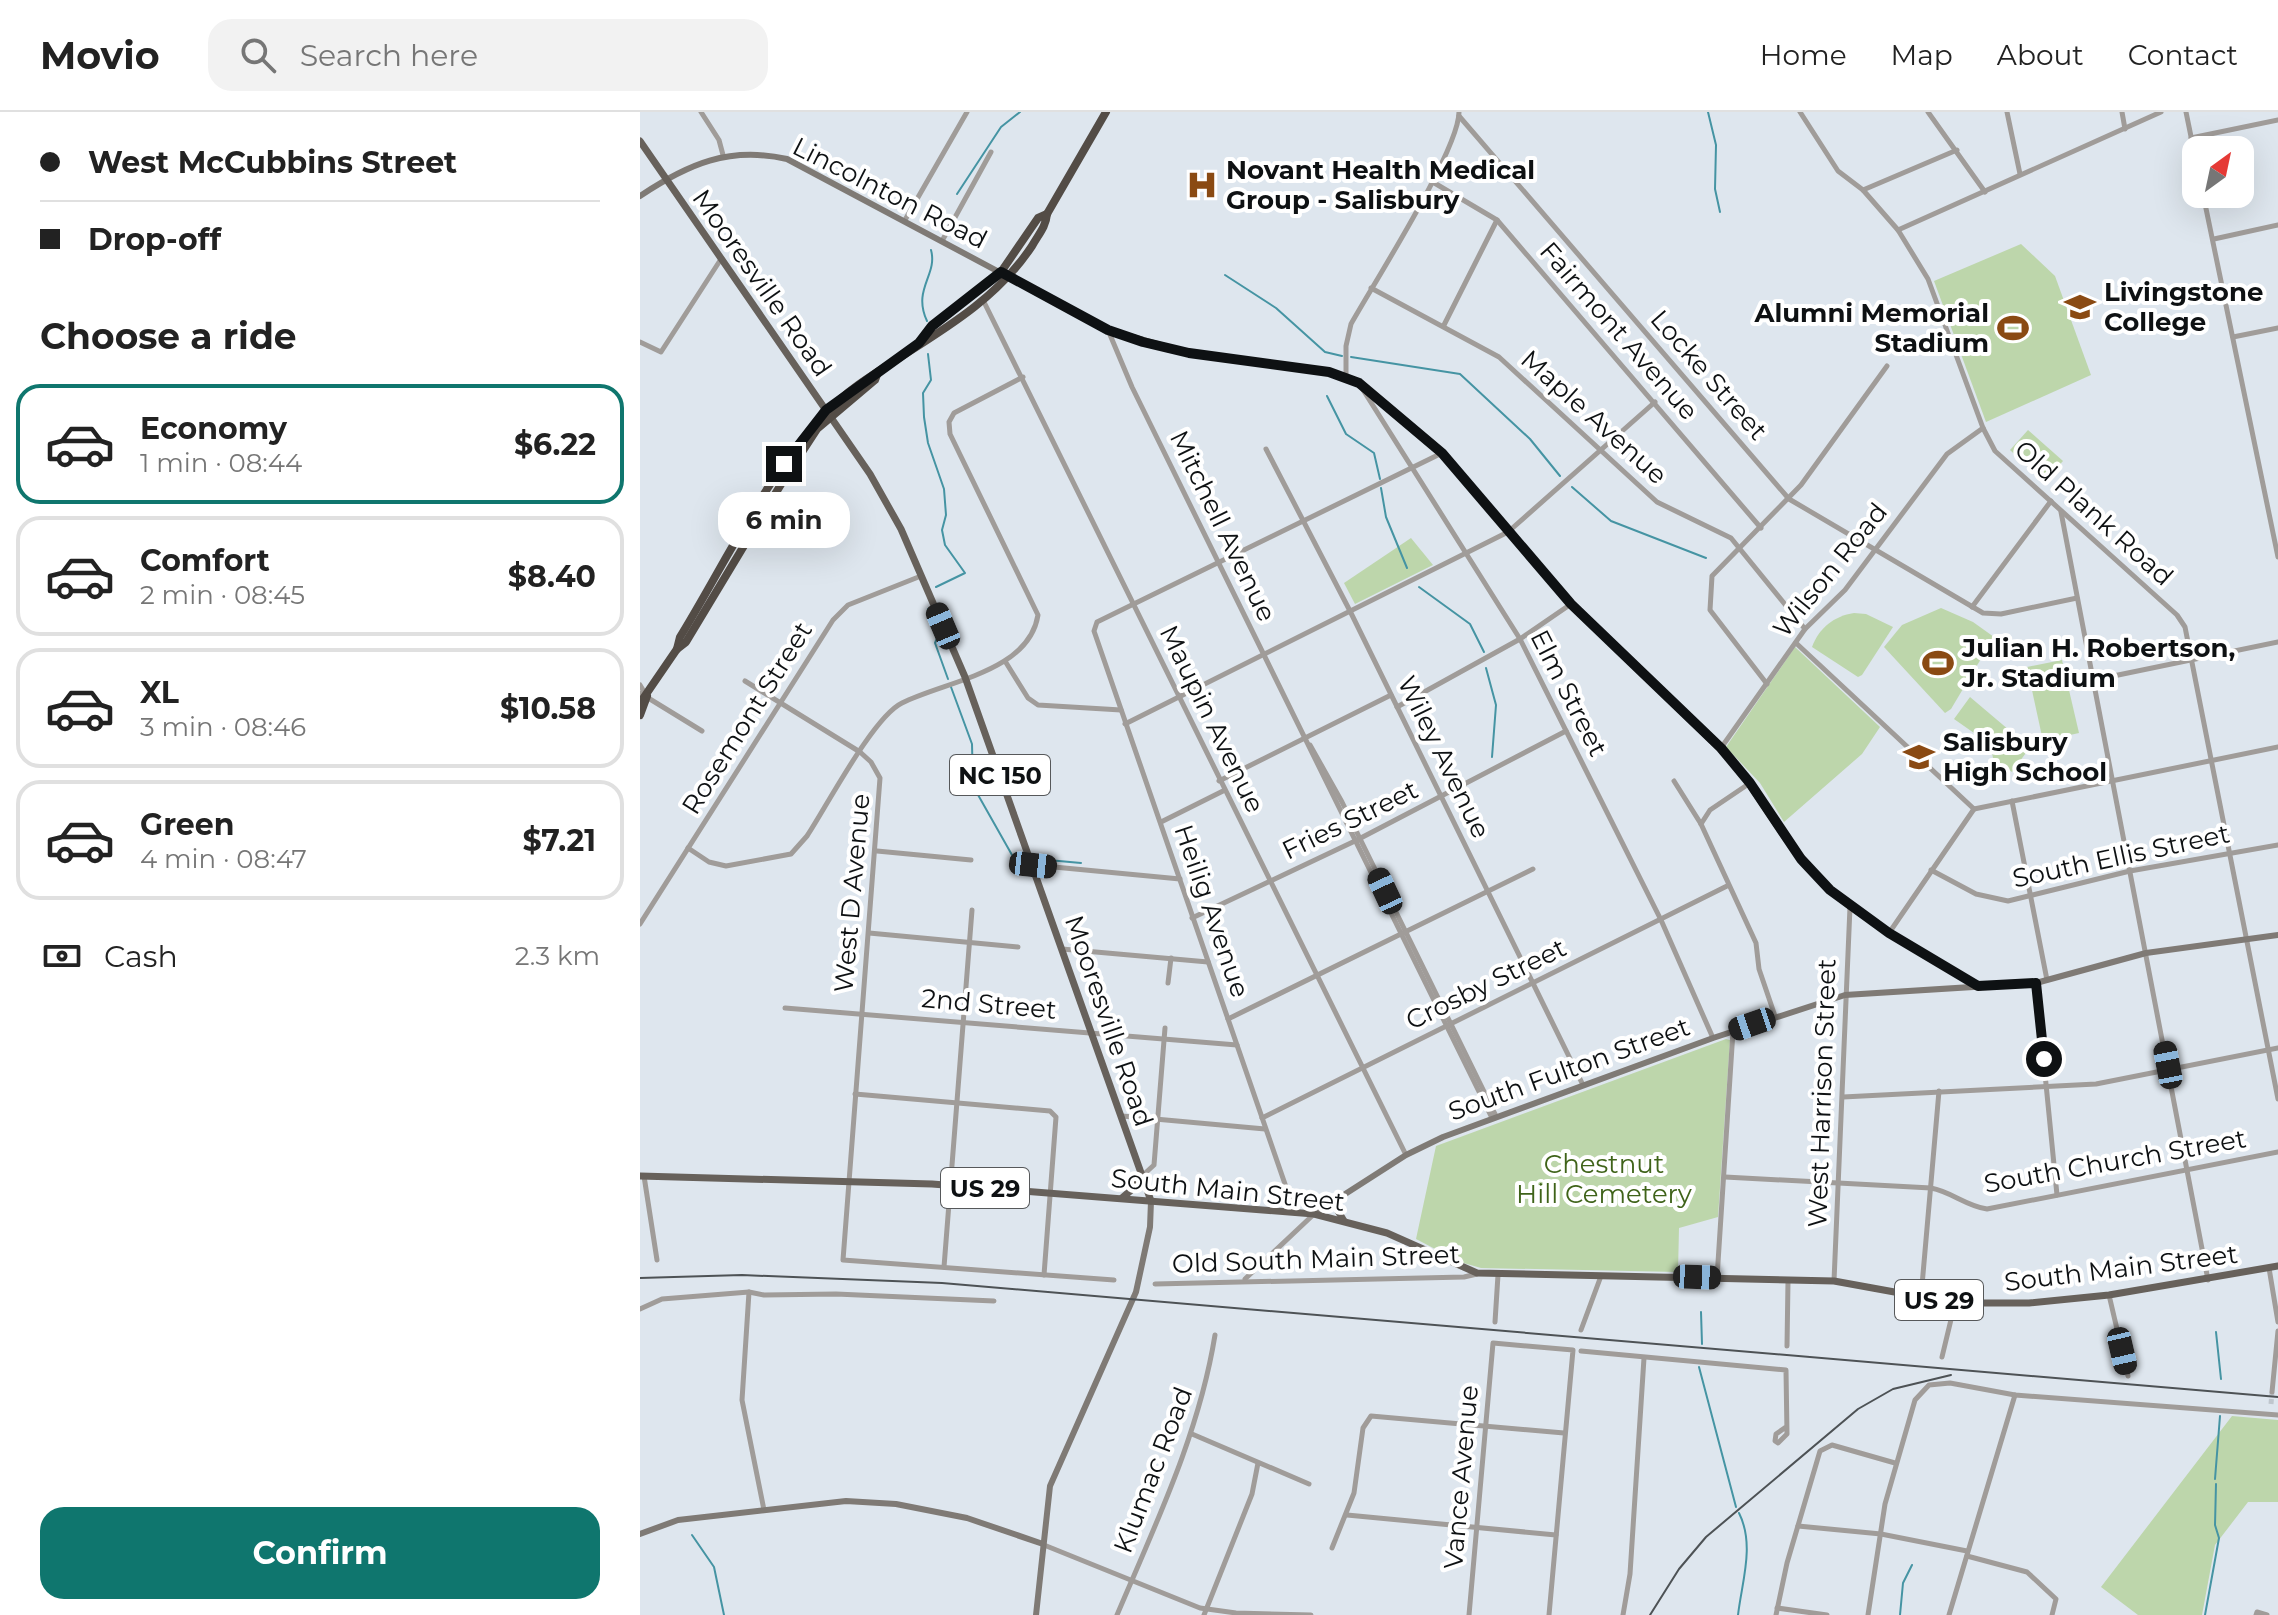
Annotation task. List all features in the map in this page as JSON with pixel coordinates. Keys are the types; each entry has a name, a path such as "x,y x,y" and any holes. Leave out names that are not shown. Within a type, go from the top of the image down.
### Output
{"highway":[{"path":"640,715 642,697 677,649 680,637 784,464 828,413 879,371 919,343 938,336 983,300 1005,274 1038,218 1047,214 1106,112"},
{"path":"919,343 932,326 1005,274"}],"main road":[{"name":"Mooresville Road","path":"640,141 878,487 922,575 965,677 1151,1201"},
{"path":"1121,1198 1136,1186 1142,1174"},
{"name":"South Main Street","path":"642,1176 848,1179 1314,1214 1387,1233 1477,1273 1834,1281 1955,1303 2029,1303 2109,1295 2208,1281 2278,1266"},
{"path":"1339,1198 1338,1211 1344,1221"}],"street":[{"path":"701,112 719,140 723,155"},
{"path":"905,220 967,112"},
{"name":"Old Plank Road","path":"1800,112 1838,171 1863,190 1898,230 1928,279 1983,428 1995,451 2177,615 2185,627 2278,1099"},
{"path":"1928,112 1985,192"},
{"path":"2007,112 2020,174"},
{"path":"2122,112 2125,129"},
{"path":"1898,230 2161,112"},
{"path":"2186,112 2191,136"},
{"path":"1346,375 1346,346 1351,324 1431,181 1456,130 1459,114"},
{"name":"Locke Street","path":"1459,114 1789,499 1972,607"},
{"path":"2201,136 2278,120"},
{"path":"1863,190 1957,150"},
{"path":"942,241 991,152"},
{"name":"Lincolnton Road","path":"640,196 694,164 723,155 762,154 787,159 1108,330 1189,353 1346,375 1442,453 1571,604 1721,748 1750,783 1801,859 1850,907 1978,986"},
{"name":"Fairmont Avenue","path":"1431,181 1497,220 1761,528"},
{"path":"2206,208 2278,557"},
{"path":"1444,325 1497,220"},
{"path":"2214,239 2278,225"},
{"path":"640,342 661,352 721,259"},
{"name":"Maple Avenue","path":"1371,288 1499,357 1657,502 1721,531 1741,546 1805,629"},
{"name":"Maupin Avenue","path":"983,300 1223,791 1406,1155"},
{"path":"2233,337 2278,328"},
{"name":"Mitchell Avenue","path":"1108,330 1132,387 1263,655 1494,1117"},
{"path":"1767,684 1710,610 1712,576 1789,499 1887,366"},
{"path":"688,848 709,862 726,866 791,854 802,844 889,711 1005,661 1036,632 1038,615 950,434 949,422 954,413 1023,377"},
{"name":"Elm Street","path":"1359,383 1520,639 1661,920 1713,1038"},
{"path":"1125,724 1508,532 1655,402"},
{"name":"Wilson Road","path":"1721,748 1805,629 1845,590 1947,454 1983,428"},
{"name":"Wiley Avenue","path":"1266,449 1350,611 1583,1085"},
{"path":"1133,604 1442,453"},
{"path":"2051,501 1972,607 1995,615 2077,598"},
{"path":"2060,510 2208,1281"},
{"name":"Rosemont Street","path":"640,924 839,612 860,599 922,575"},
{"name":"Heilig Avenue","path":"1133,604 1097,622 1094,631 1295,1213"},
{"path":"1397,707 1520,639 1571,604"},
{"path":"2094,680 2278,642"},
{"path":"1796,643 1974,809"},
{"path":"1005,661 1028,698 1038,705 1121,710"},
{"name":"West D Avenue","path":"745,681 860,752 871,762 880,778 877,851 843,1260 944,1267"},
{"path":"640,685 642,697 702,731"},
{"path":"1219,781 1391,695"},
{"name":"Fries Street","path":"1192,918 1358,840 1566,731"},
{"path":"1889,933 1974,809 2111,778 2278,747"},
{"path":"1674,781 1701,824 1727,886 1756,943 1759,969 1775,1016"},
{"path":"1701,824 1710,810 1750,783"},
{"path":"1161,822 1223,791"},
{"path":"2012,801 2047,980"},
{"name":"South Ellis Street","path":"1931,870 1992,899 2031,896 2130,871 2278,845"},
{"path":"877,851 971,860"},
{"path":"1033,865 1180,879"},
{"path":"1228,1019 1533,869"},
{"name":"Crosby Street","path":"1262,1118 1727,886"},
{"name":"West Harrison Street","path":"1834,1281 1850,907"},
{"path":"972,910 944,1267 1114,1280"},
{"path":"869,933 1018,947"},
{"name":"South Fulton Street","path":"1314,1214 1406,1155 1494,1117 1775,1016 1845,995 2036,983 2146,953 2278,935"},
{"path":"1062,949 1208,962"},
{"path":"1168,983 1171,958"},
{"path":"2036,983 2057,1195"},
{"name":"2nd Street","path":"785,1008 1237,1045"},
{"path":"1142,1174 1154,1165 1165,1028"},
{"path":"1717,1278 1733,1031"},
{"path":"1843,1097 2096,1084 2278,1048"},
{"path":"1921,1297 1939,1091"},
{"path":"855,1094 1050,1111 1056,1117 1044,1275"},
{"path":"1122,1116 1265,1129"},
{"name":"South Church Street","path":"1725,1177 1931,1188 1946,1191 1974,1207 1987,1209 2278,1152"},
{"path":"642,1176 657,1260"},
{"name":"Mooresville Road","path":"1036,1615 1043,1544 1056,1471 1136,1292 1150,1227 1151,1201"},
{"path":"1244,1280 1314,1214"},
{"path":"2269,1268 2278,1322"},
{"name":"Old South Main Street","path":"1155,1284 1179,1286 1244,1280 1464,1277 1477,1273"},
{"path":"1495,1322 1498,1275"},
{"path":"1581,1330 1601,1275"},
{"path":"1787,1346 1788,1281"},
{"path":"749,1292 742,1400 764,1510"},
{"path":"640,1309 662,1299 749,1292 764,1295 836,1294 994,1301"},
{"path":"2109,1295 2128,1376"},
{"path":"1942,1357 1955,1303"},
{"path":"2272,1392 2278,1331"},
{"name":"Klumac Road","path":"1117,1615 1192,1434 1206,1389 1215,1335"},
{"name":"Vance Avenue","path":"1469,1615 1493,1343 1573,1350 1564,1433"},
{"path":"1581,1351 1786,1370 1786,1428"},
{"path":"1623,1615 1630,1574 1644,1358"},
{"path":"1868,1615 1895,1463 1915,1400 1929,1385 1950,1383 2015,1395 2274,1415 2271,1404"},
{"path":"1949,1615 2015,1395"},
{"path":"1332,1548 1354,1493 1363,1428 1371,1416 1564,1433 1549,1615"},
{"path":"1192,1434 1309,1484"},
{"path":"1827,1615 1777,1612 1820,1451 1832,1445 1895,1463"},
{"path":"1205,1612 1252,1494 1258,1463"},
{"path":"640,1534 678,1520 846,1501 896,1504 967,1518 1043,1544 1205,1612 1311,1615"},
{"path":"1347,1515 1556,1535"},
{"path":"1798,1526 1881,1534 2027,1572 2056,1599 2052,1615"},
{"path":"2257,1613 2267,1615"}],"green space":[{"name":"Alumni Memorial Stadium","path":"2021,244 2055,276 2091,375 1986,422 1934,281"},
{"path":"2028,430 2063,461 2044,482 2010,450"},
{"path":"1411,538 1433,565 1355,604 1344,583"},
{"name":"Julian H. Robertson, Jr. Stadium","path":"1941,608 1973,622 1994,637 1951,709 1945,713 1884,647 1902,625"},
{"path":"1854,613 1866,614 1893,627 1858,677 1812,647 1828,624"},
{"path":"1795,647 1880,727 1862,754 1784,822 1760,783 1726,747"},
{"path":"2062,660 2079,733 2043,741 2027,667"},
{"path":"1970,697 2009,730 2006,734 2028,750 2012,772 1973,739 1974,733 1954,719"},
{"name":"Chestnut Hill Cemetery","path":"1730,1040 1718,1217 1679,1228 1678,1272 1481,1268 1460,1262 1416,1239 1436,1146"},
{"path":"2232,1416 2278,1420 2278,1502 2248,1502 2215,1545 2202,1615 2138,1615 2101,1587"}],"waterway":[{"path":"957,194 1001,127 1020,112"},
{"path":"1708,112 1716,145 1715,189 1720,212"},
{"path":"927,321 922,300 931,267 931,250"},
{"path":"1225,275 1276,308 1325,352 1342,356"},
{"path":"928,354 931,380 923,393 924,417 928,443 944,489 946,515 942,530 945,545 965,573 936,587"},
{"path":"1351,357 1460,374 1530,439 1560,476"},
{"path":"1327,396 1346,434 1374,453 1380,479"},
{"path":"1572,487 1611,521 1706,558"},
{"path":"1381,488 1386,517 1407,568"},
{"path":"1419,587 1470,624 1484,652"},
{"path":"928,609 940,631 935,643 948,679"},
{"path":"1486,668 1496,705 1492,757"},
{"path":"951,687 972,744 973,786 1012,855"},
{"path":"1037,859 1081,863"},
{"path":"1701,1312 1702,1344"},
{"path":"2216,1332 2221,1379"},
{"path":"1699,1367 1736,1507"},
{"path":"2215,1479 2220,1416"},
{"path":"2205,1615 2219,1538 2215,1525 2216,1484"},
{"path":"1738,1615 1747,1550 1739,1513"},
{"path":"692,1535 714,1567 724,1615"},
{"path":"1900,1615 1903,1583 1912,1565"}],"tunnel":[{"path":"2271,1404 2272,1392"}],"railway":[{"path":"640,1278 742,1275 942,1283 2278,1397"},
{"path":"1650,1615 1679,1569 1706,1537 1858,1409 1893,1389 1951,1375"}],"place":[{"name":"Novant Health Medical Group - Salisbury","path":"1202,185"},
{"name":"Livingstone College","path":"2080,307"},
{"name":"Alumni Memorial Stadium","path":"2013,328"},
{"name":"Julian H. Robertson, Jr. Stadium","path":"1938,663"},
{"name":"Salisbury High School","path":"1919,757"}],"route":[{"path":"784,464 826,410 919,343 932,326 1001,272 1108,330 1143,342 1189,353 1346,375 1372,392 1442,453 1571,604 1721,748 1750,783 1801,859 1830,890 1889,933 1978,986 2036,983 2044,1059"}]}
